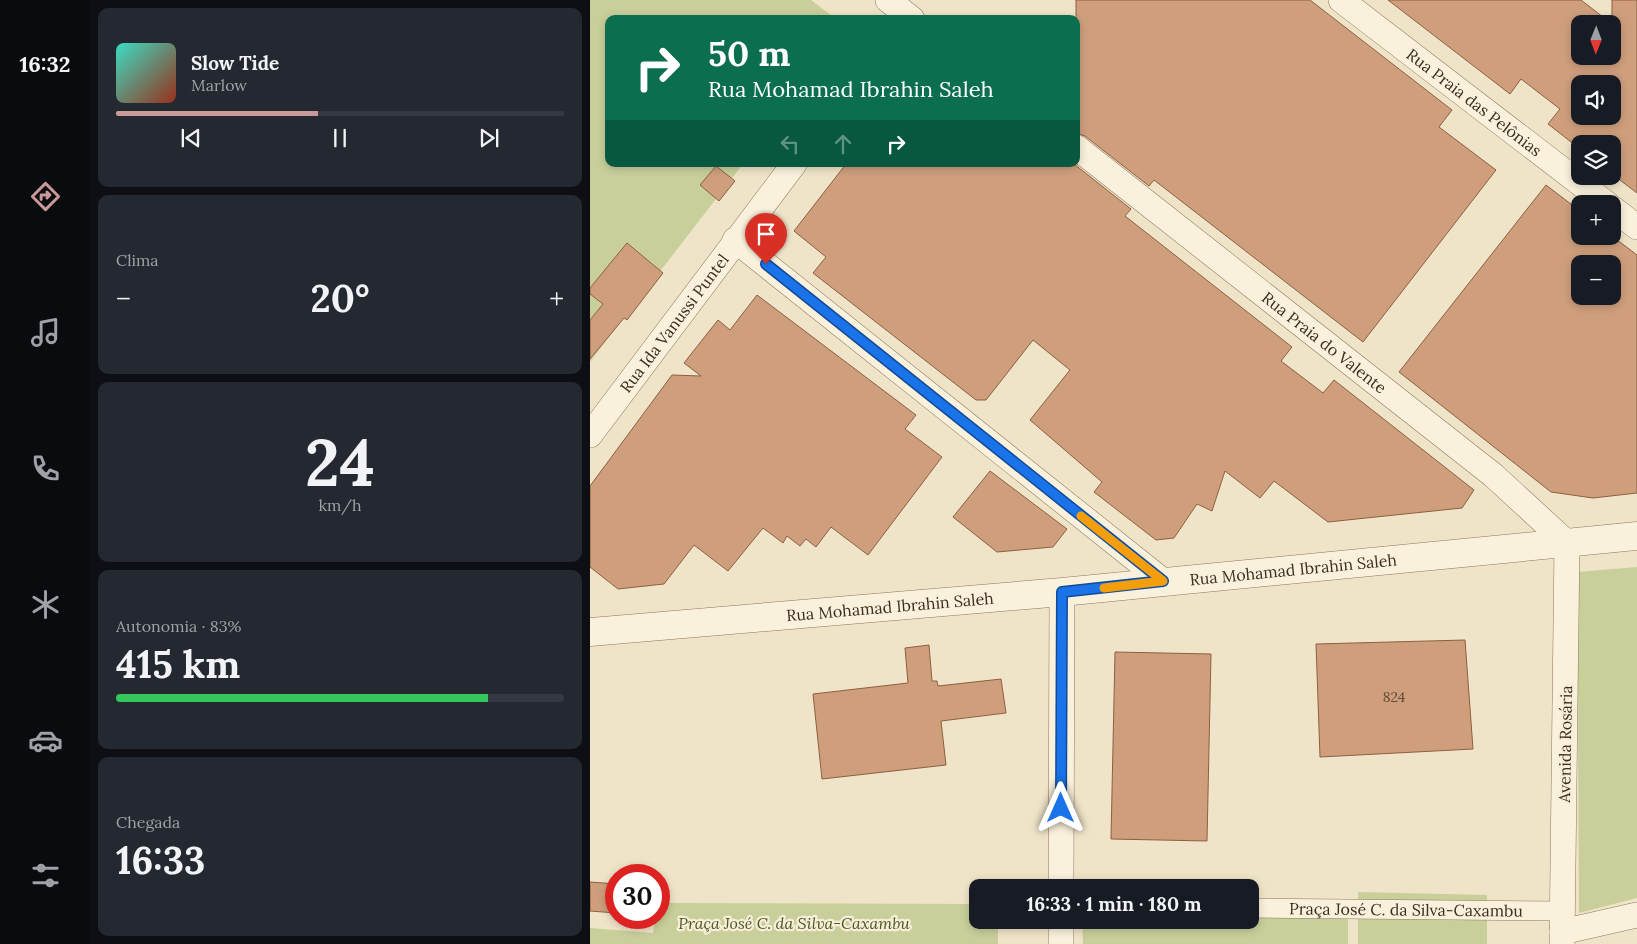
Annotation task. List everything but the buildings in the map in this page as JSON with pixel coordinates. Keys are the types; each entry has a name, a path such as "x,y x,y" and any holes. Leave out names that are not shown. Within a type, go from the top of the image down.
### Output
{"street":[{"path":"888,0 912,13"},
{"name":"Rua Praia das Pelônias","path":"1341,0 1595,195"},
{"name":"Rua Praia do Valente","path":"1080,151 1493,475 1567,543"},
{"name":"Rua Ida Vanussi Puntel","path":"590,435 792,167"},
{"path":"1621,215 1637,227"},
{"path":"735,240 1163,581"},
{"name":"Rua Mohamad Ibrahin Saleh","path":"590,632 1062,592 1637,536"},
{"name":"Avenida Rosária","path":"1562,929 1567,543"},
{"path":"1061,879 1062,592"},
{"name":"Praça José C. da Silva-Caxambu","path":"1259,909 1562,929"},
{"path":"1562,929 1637,915"},
{"path":"1061,929 1061,944"}],"green space":[{"path":"590,0 811,0 831,15 605,15 605,167 741,167 590,362"},
{"path":"1637,567 1637,898 1579,913 1577,572"},
{"path":"1358,892 1487,895 1487,944 1358,944"},
{"name":"Praça José C. da Silva-Caxambu","path":"670,903 969,904 969,929 998,929 998,944 590,944 590,928 653,933 654,929 670,929"},
{"path":"1348,912 1348,944 1083,944 1082,929 1259,929 1259,913"}],"slow traffic":[{"path":"1081,516 1163,581 1104,588"}],"route":[{"path":"766,264 1163,581 1062,592 1061,808"}]}
